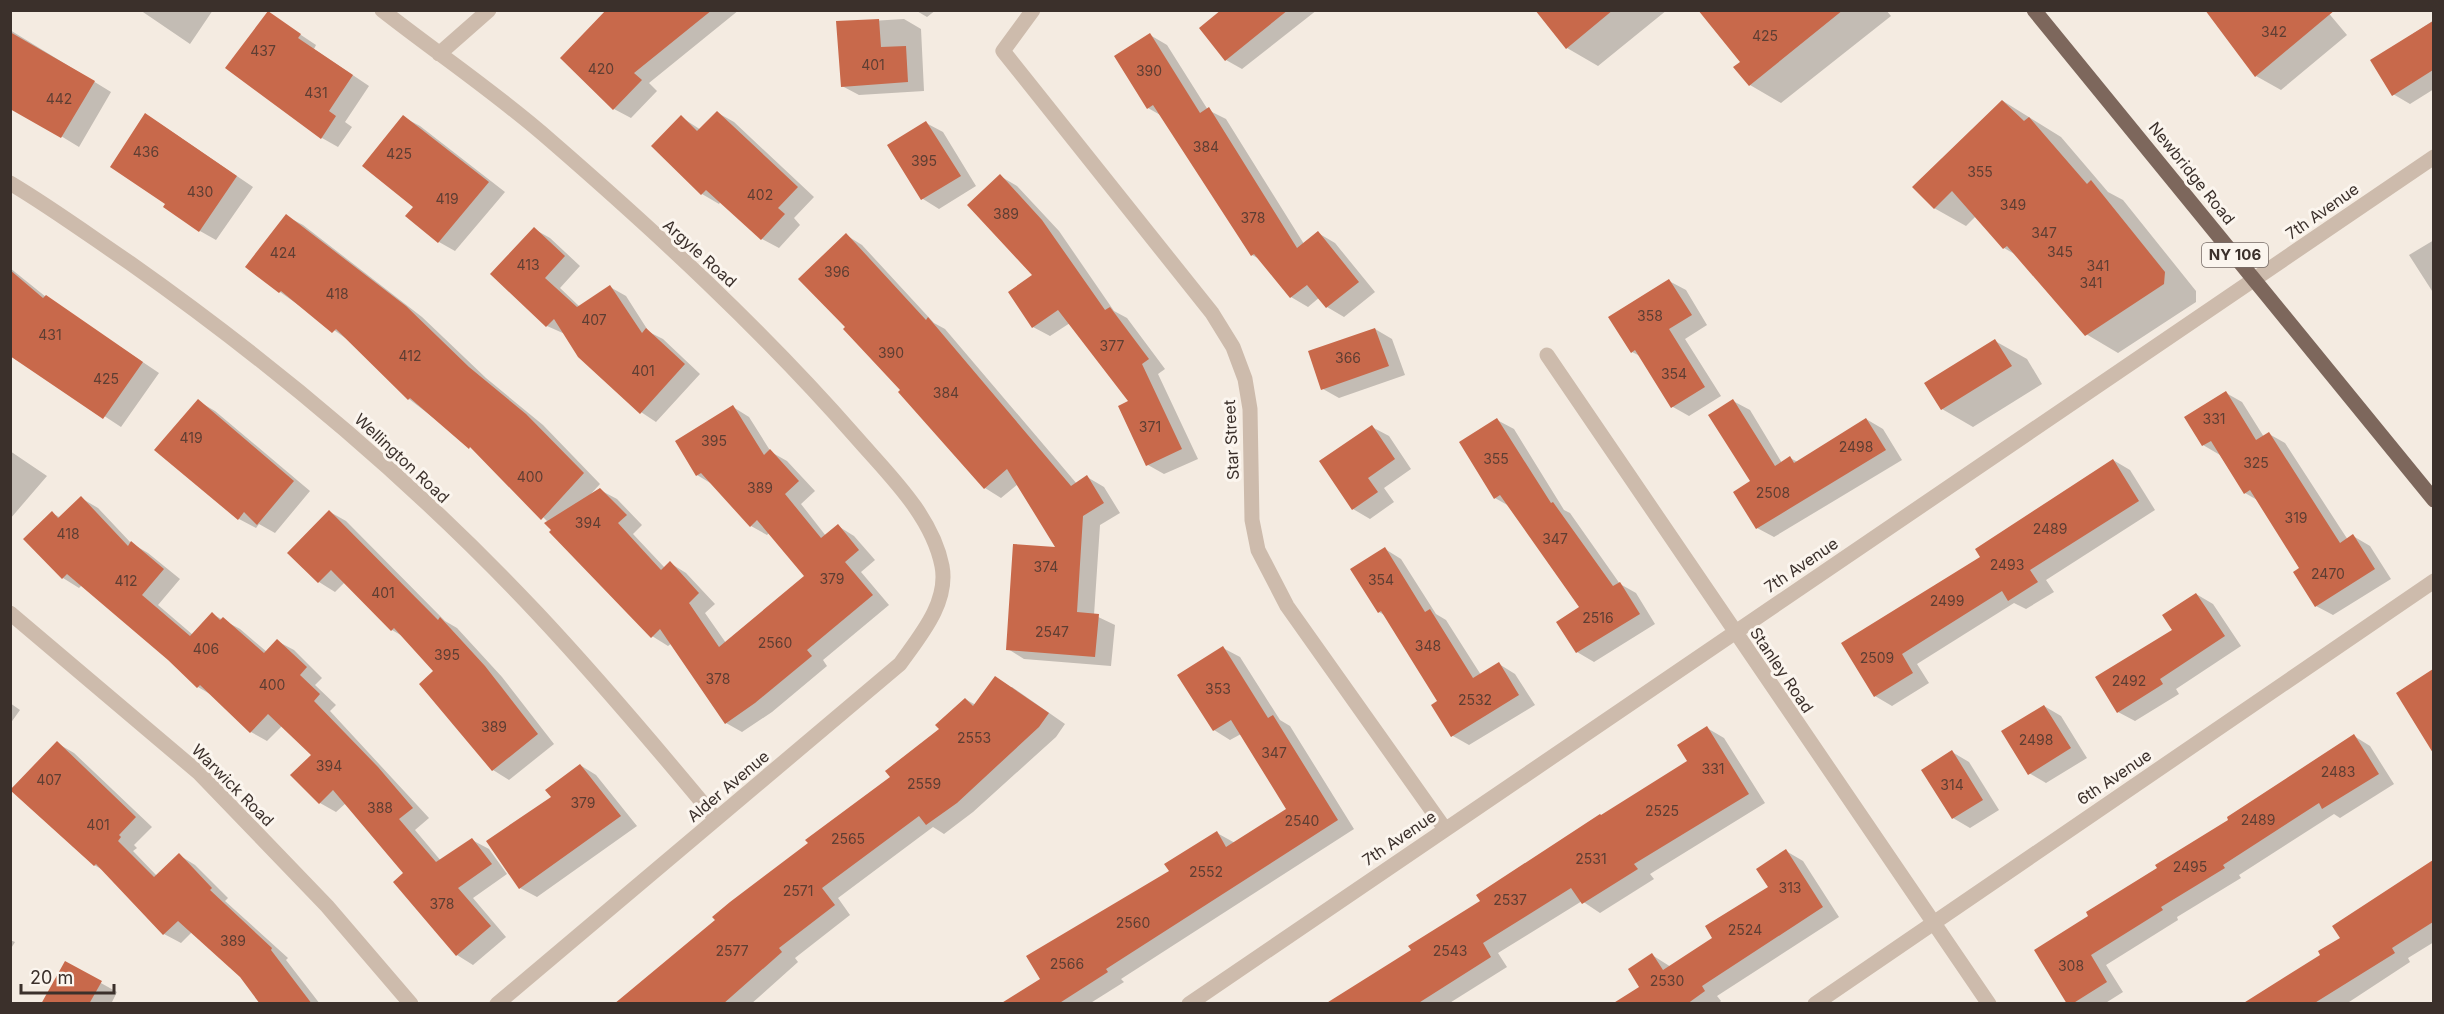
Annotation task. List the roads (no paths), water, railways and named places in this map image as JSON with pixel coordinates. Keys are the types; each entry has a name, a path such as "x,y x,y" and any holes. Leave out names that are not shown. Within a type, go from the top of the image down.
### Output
{"main road":[{"name":"Newbridge Road","path":"2034,10 2433,500"}],"street":[{"name":"Argyle Road","path":"382,10 550,140 729,303 830,407 909,497 937,546 943,569"},
{"path":"439,54 489,10"},
{"name":"Star Street","path":"1033,10 1003,51 1212,313 1233,347 1245,379 1250,409 1252,520 1258,550 1287,606 1444,829"},
{"name":"7th Avenue","path":"1190,1004 2433,157"},
{"name":"Wellington Road","path":"10,183 191,307 324,411 416,493 536,611 636,722 716,819"},
{"name":"Stanley Road","path":"1547,355 1989,1004"},
{"name":"Alder Avenue","path":"497,1004 900,664 930,622 938,602 943,569"},
{"name":"6th Avenue","path":"1815,1004 2433,581"},
{"name":"Warwick Road","path":"10,613 199,773 327,906 411,1004"}]}
